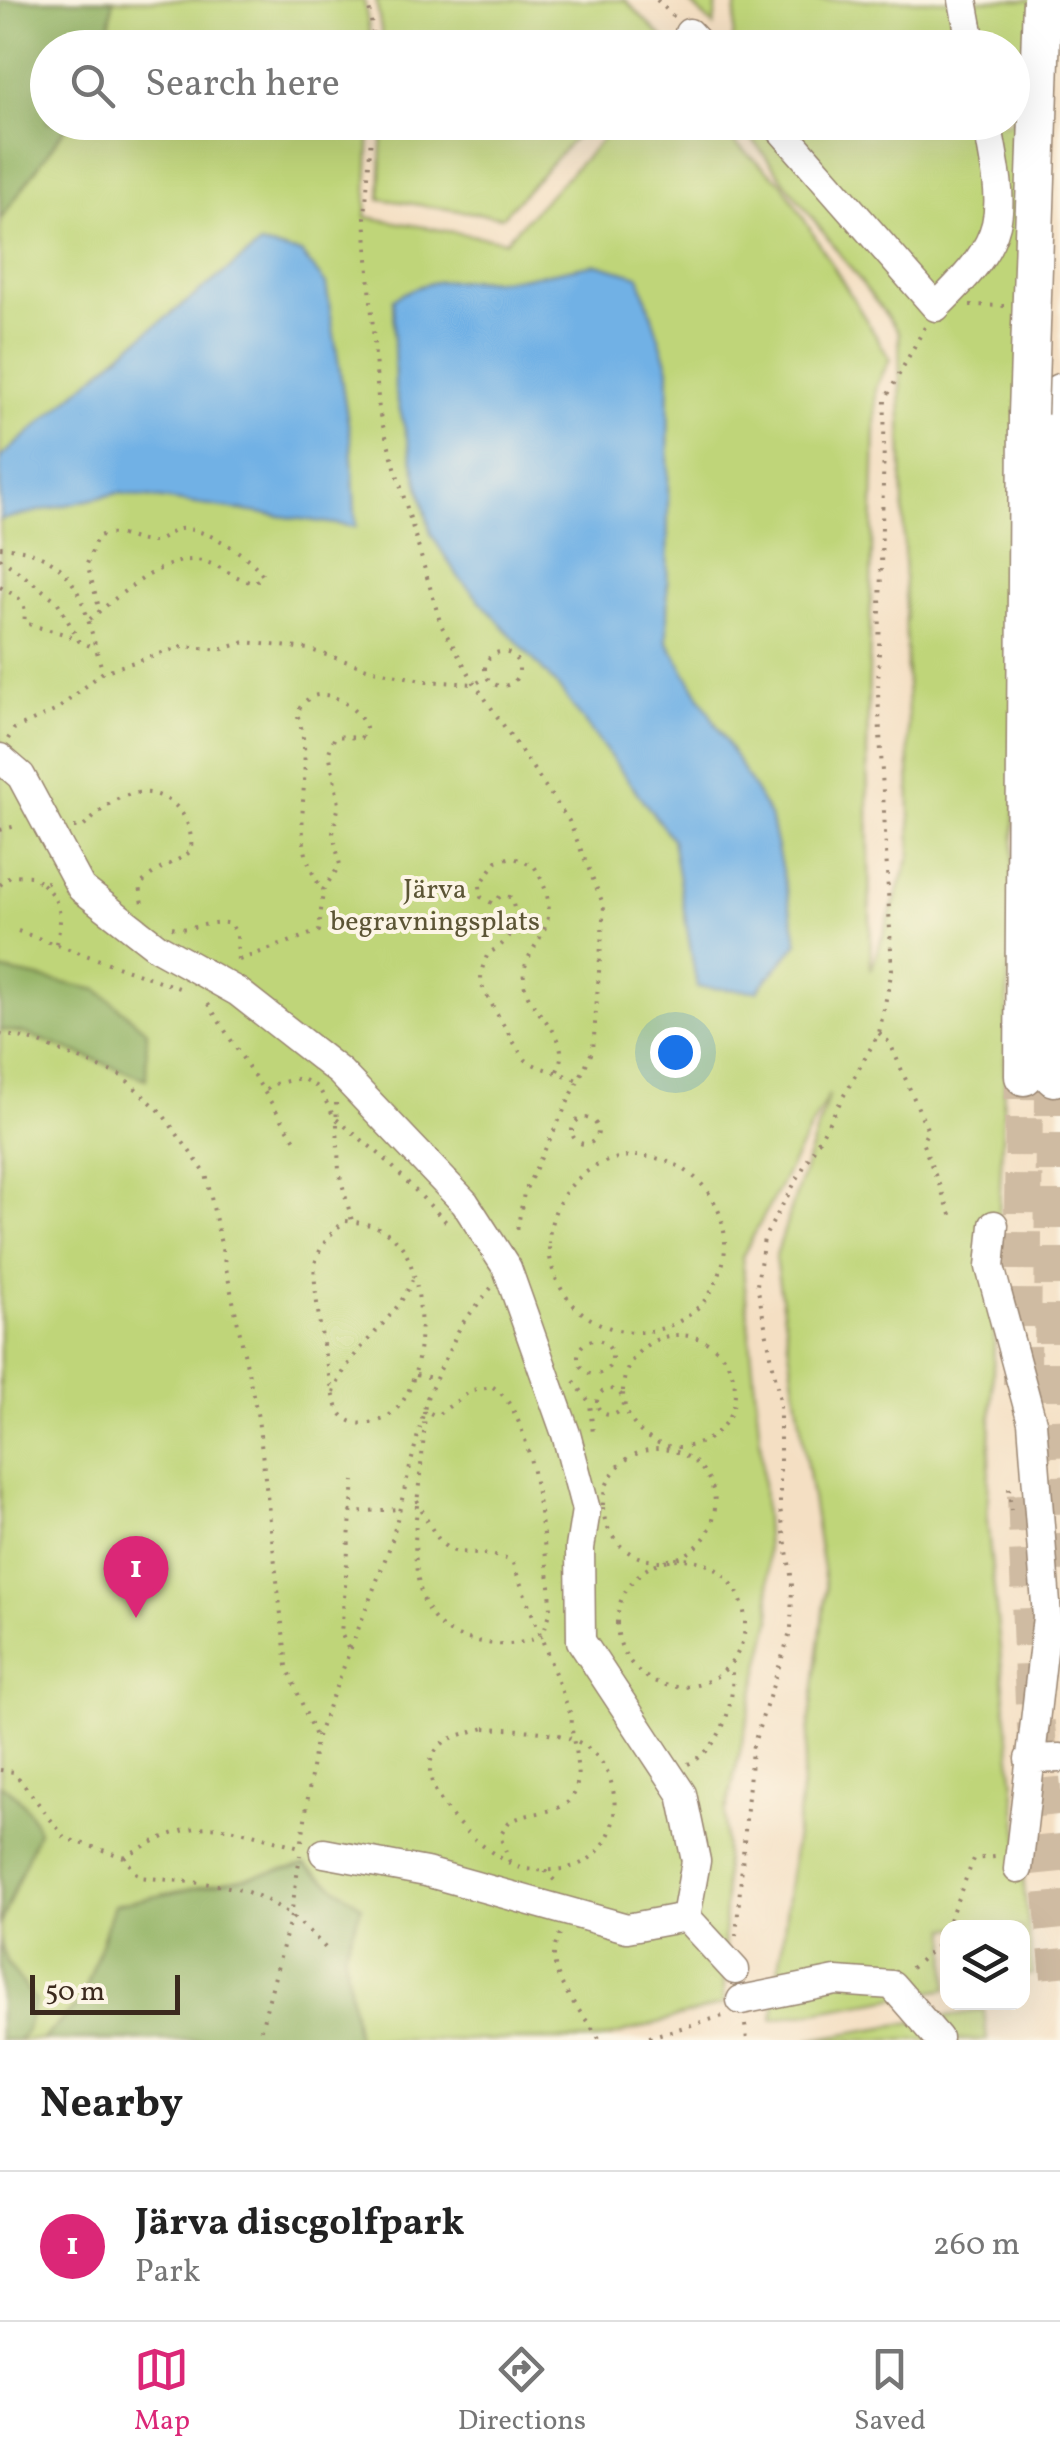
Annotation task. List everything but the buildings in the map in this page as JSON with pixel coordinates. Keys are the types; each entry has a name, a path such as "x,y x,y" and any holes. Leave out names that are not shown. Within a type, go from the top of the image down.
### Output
{"highway":[{"path":"1039,1076 1044,416 1042,0"},
{"path":"1044,416 1060,393"}],"street":[{"path":"963,0 969,30"},
{"path":"790,140 936,307 993,244 1000,216 999,182 991,140"},
{"path":"0,755 21,776 81,888 211,989 348,1080 464,1203 507,1268 566,1434 586,1510 580,1548 581,1641 682,1794 696,1861 686,1917"},
{"path":"994,1225 990,1267 1032,1422 1047,1616 1018,1869"},
{"path":"1029,1759 1060,1758"},
{"path":"313,1850 426,1872 627,1928 686,1917"},
{"path":"686,1917 734,1970"},
{"path":"733,2007 836,1981 892,1985 938,2038"}],"path":[{"path":"368,0 372,30"},
{"path":"258,2040 313,1850 316,1740 400,1509 434,1378 461,1325 507,1268 524,1192 593,1050 604,906 570,820 475,684 440,624 379,412 366,217 371,140"},
{"path":"734,1970 740,1853 752,1749 790,1630 792,1581 780,1508 780,1401 759,1309 757,1262 764,1238 878,1032 892,970 878,694 885,400 936,307 1021,306"},
{"path":"90,618 142,581 184,560 202,560 254,583 263,576 257,565 200,532 180,529 154,542 107,533 96,538 87,564 100,610"},
{"path":"0,547 28,549 54,561 72,583 90,618 103,672"},
{"path":"0,558 58,601 80,641"},
{"path":"0,587 20,597 26,609 24,622 38,629 53,626 95,648"},
{"path":"0,755 14,729 57,710 103,672 184,646 220,650 245,642 308,650 426,681 475,684 487,677"},
{"path":"504,652 516,660 518,673 512,682 498,685 487,677 485,666 494,654 504,652"},
{"path":"211,989 239,960 319,931 323,890 340,865 333,832 338,804 330,752 335,736 360,738 366,727 358,710 335,696 313,695 303,701 298,714 308,762 300,803 302,852 323,890"},
{"path":"49,832 83,827 124,796 141,790 162,794 180,809 192,832 191,850 176,863 150,873 140,886 144,907 152,915"},
{"path":"557,1071 562,1054 555,1028 528,996 523,978 549,914 534,866 512,857 496,861 485,871 481,898 492,903 502,896 510,897 515,906 512,933 503,947 488,953 482,969 482,988 497,1006 509,1042 525,1060 579,1080"},
{"path":"42,884 71,872"},
{"path":"0,885 11,876 32,876 55,896 60,910 55,946"},
{"path":"159,923 182,930 217,920 231,924 237,935 239,960"},
{"path":"18,931 55,946 211,989 296,1143"},
{"path":"878,1032 890,1043 928,1131 922,1142 954,1222"},
{"path":"0,1034 30,1038 122,1076 161,1112 206,1174 258,1418 287,1666 316,1740"},
{"path":"264,1091 274,1084 301,1078 319,1088 334,1118 384,1158 452,1228"},
{"path":"348,1080 337,1089 334,1118 338,1172 352,1222"},
{"path":"560,1122 572,1127 580,1143 596,1136 596,1124 589,1118 577,1120 572,1127"},
{"path":"651,1157 677,1165 700,1182 716,1204 724,1230 725,1258 716,1284 700,1306 678,1323 652,1332 608,1326 575,1307 559,1284 550,1244 558,1204 574,1182 610,1161 651,1157"},
{"path":"341,1223 372,1223 401,1246 412,1280 421,1333 416,1376 396,1414 370,1424 354,1423 341,1414 333,1395 314,1266 324,1243 341,1223"},
{"path":"333,1395 341,1371 404,1301 412,1280"},
{"path":"602,1341 608,1326"},
{"path":"627,1368 622,1402 613,1414 595,1408 597,1398 606,1389 618,1392 622,1402 642,1434 676,1448 710,1438 724,1426 736,1393 734,1376 716,1347 684,1334 650,1342 627,1368"},
{"path":"602,1341 611,1352 611,1361 596,1374 580,1364 583,1344 602,1341"},
{"path":"611,1361 627,1368"},
{"path":"416,1376 434,1378"},
{"path":"424,1410 436,1416 472,1390 493,1388 509,1397 533,1480 550,1585 551,1611 542,1636"},
{"path":"424,1410 427,1443 416,1500 416,1571 425,1602 443,1628 460,1638 500,1647 542,1636"},
{"path":"666,1560 635,1578 623,1594 617,1614 624,1654 638,1670 675,1687 715,1678 730,1664 745,1626 735,1589 706,1564 675,1559 638,1558 622,1548 604,1518 607,1482 630,1456 646,1450 680,1452 695,1461 714,1490 712,1524 704,1540 675,1559"},
{"path":"350,1651 341,1634 354,1480"},
{"path":"1009,1488 1011,1510"},
{"path":"416,1500 436,1540 453,1553 512,1561 572,1718 569,1738 578,1782 572,1798 564,1805 509,1822 500,1836 510,1862"},
{"path":"350,1512 400,1509"},
{"path":"664,1764 682,1766 701,1758 728,1716 735,1686 730,1664"},
{"path":"485,1728 569,1738 588,1748 609,1771 616,1800 611,1834 596,1855 568,1868 521,1868 482,1848 453,1819 437,1790 433,1759 441,1745 485,1728"},
{"path":"0,1770 14,1772 65,1838 124,1857 140,1877 247,1889 291,1916 329,1952"},
{"path":"124,1857 179,1828 210,1826 313,1850"},
{"path":"892,1985 939,1944 974,1860 992,1856"},
{"path":"573,1912 554,1946 555,1965 568,1997 600,2040"},
{"path":"638,2040 733,2007"}],"green space":[{"name":"Järva begravningsplats","path":"0,0 364,0 369,30 30,30 30,140 369,140 366,217 505,241 602,140 731,140 782,183 890,359 876,387 867,752 871,970 911,854 899,332 753,140 1030,140 1030,30 734,30 737,0 1047,0 987,1521 1028,1920 940,1920 940,1990 773,2019 826,1589 775,1258 829,1094 742,1257 761,1449 771,1620 725,1815 724,2004 598,2040 0,2040"},
{"path":"0,0 113,0 109,30 30,30 30,140 57,140 0,220"},
{"path":"376,0 625,0 655,30 381,30"},
{"path":"687,0 717,0 714,26"},
{"path":"382,140 572,140 502,217 380,199"},
{"path":"0,970 98,990 147,1031 146,1079 24,1033 0,1030"},
{"path":"0,1785 24,1804 38,1831 0,1925"},
{"path":"305,1865 362,1906 344,1952 357,2040 42,2040 82,2000 114,1905"},
{"path":"0,1942 7,1963 35,2000 26,2032 18,2040 0,2040"},
{"path":"984,2010 987,2040 807,2040"}],"water":[{"path":"260,245 301,253 326,284 351,441 356,527 119,493 0,520 0,458 131,345"},
{"path":"597,264 639,276 669,368 667,641 770,816 798,943 757,991 697,987 672,839 559,688 457,575 431,534 395,390 393,299 432,283 509,279"}],"tunnel":[{"path":"1022,1384 1024,1076"},
{"path":"1054,1077 1053,1409 1060,1586"},
{"path":"1026,1494 1034,1704 1060,1977"}],"place":[{"name":"Järva discgolfpark","path":"136,1618"}]}
